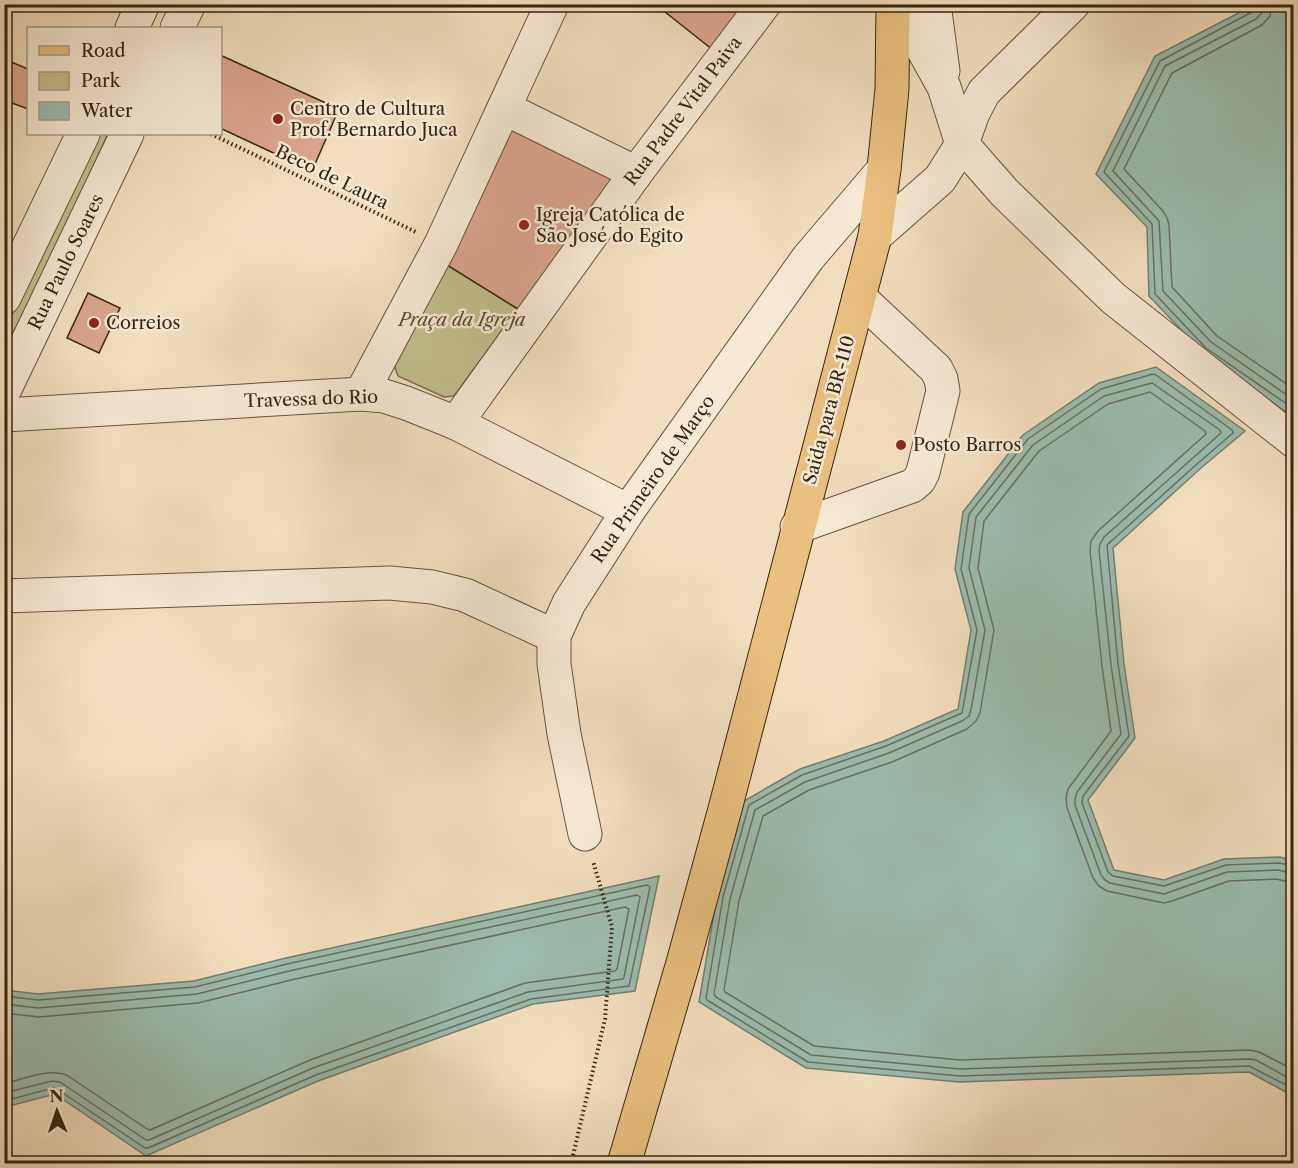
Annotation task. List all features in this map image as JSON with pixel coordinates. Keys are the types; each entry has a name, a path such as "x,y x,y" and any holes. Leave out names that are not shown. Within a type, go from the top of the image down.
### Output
{"main road":[{"name":"Saida para BR-110","path":"624,1164 725,809 875,236 892,89 895,4"}],"street":[{"path":"132,27 143,4"},
{"path":"178,27 189,4"},
{"path":"361,394 441,244 552,4"},
{"name":"Rua Padre Vital Paiva","path":"456,423 636,173 764,4"},
{"path":"895,4 944,87"},
{"path":"934,4 944,87 962,144 1004,192 1113,298 1293,441"},
{"path":"875,236 940,179 962,144 984,92 1073,4"},
{"path":"504,108 636,173"},
{"path":"4,298 83,135"},
{"name":"Rua Paulo Soares","path":"4,391 127,135"},
{"name":"Rua Primeiro de Março","path":"585,834 564,734 554,664 554,636 569,603 628,512 808,258 884,169"},
{"path":"797,527 912,486 919,480 922,472 943,391 941,379 936,369 859,297"},
{"name":"Travessa do Rio","path":"4,415 361,394 384,396 456,423 628,512"},
{"path":"4,596 390,582 432,587 465,595 554,636"}],"path":[{"name":"Beco de Laura","path":"214,135 441,244"},
{"path":"572,1164 605,1019 612,927 585,834"}],"green space":[{"path":"96,135 108,135 5,362 5,330"},
{"name":"Praça da Igreja","path":"447,265 518,309 454,396 444,397 398,376 395,368 396,361"}],"water":[{"path":"1254,5 1293,5 1293,417 1203,353 1149,296 1147,227 1096,174 1155,56"},
{"path":"1156,367 1245,431 1113,548 1124,664 1135,738 1088,800 1114,870 1164,880 1224,859 1280,857 1293,861 1293,1096 1249,1072 959,1082 806,1068 699,1002 717,896 744,801 800,769 884,741 958,709 971,630 955,569 963,512 1023,435 1099,383"},
{"path":"659,876 635,991 533,1004 318,1081 146,1156 55,1094 5,1107 5,990 38,994 194,981 286,958"}],"building":[{"path":"655,4 755,4 718,54"},
{"name":"Centro de Cultura Prof. Bernardo Juca","path":"222,56 339,109 312,171 222,129"},
{"path":"4,59 27,69 27,109 4,100"},
{"name":"Igreja Católica de São José do Egito","path":"516,128 614,176 518,309 447,265 510,132"},
{"name":"Correios","path":"88,293 120,308 99,353 67,338"}],"place":[{"name":"Centro de Cultura Prof. Bernardo Juca","path":"278,119"},
{"name":"Igreja Católica de São José do Egito","path":"524,225"},
{"name":"Correios","path":"94,323"},
{"name":"Posto Barros","path":"901,445"}]}
